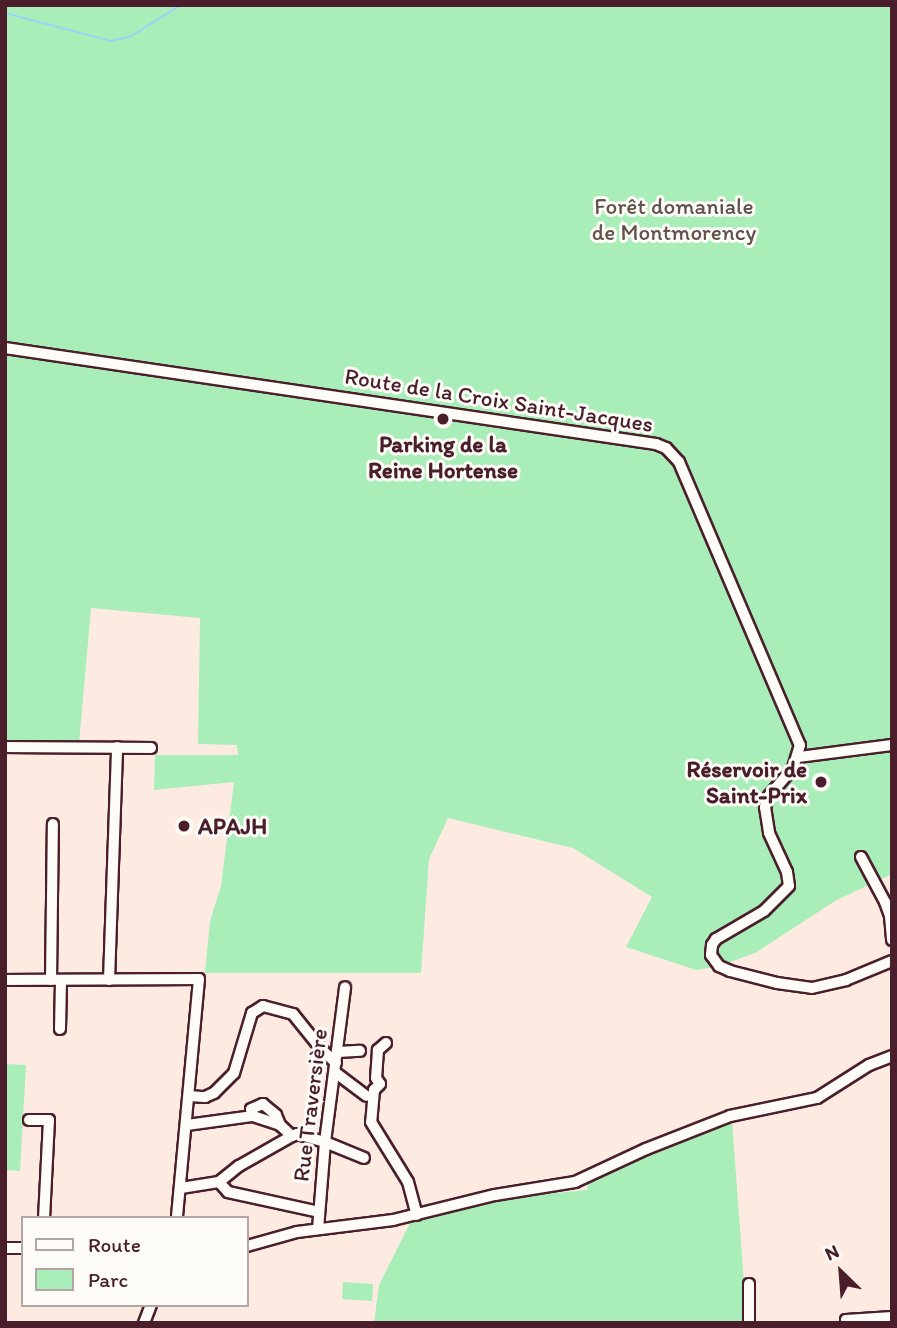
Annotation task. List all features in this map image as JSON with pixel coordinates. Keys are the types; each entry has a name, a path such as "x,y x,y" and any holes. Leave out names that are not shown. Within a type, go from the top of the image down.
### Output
{"street":[{"name":"Route de la Croix Saint-Jacques","path":"5,348 656,444 666,448 679,462 799,738 799,757"},
{"path":"892,745 799,757 766,801 766,821 787,872 789,887 764,911 716,939 710,950 715,962 730,971 777,983 812,988 846,980 892,961"},
{"path":"5,747 151,748"},
{"path":"109,980 117,747"},
{"path":"53,824 56,980 60,1029"},
{"path":"861,858 885,902 890,916 892,940"},
{"path":"5,980 199,979 177,1216"},
{"name":"Rue Traversière","path":"318,1228 325,1142 345,987"},
{"path":"189,1096 205,1097 214,1093 234,1073 252,1013 263,1006 273,1006 293,1014 322,1050 366,1096"},
{"path":"386,1043 378,1050 376,1078 380,1084 374,1090 371,1122 408,1182 417,1215"},
{"path":"337,1063 360,1051"},
{"path":"248,1246 318,1228 393,1220 495,1195 575,1182 730,1116 817,1098 869,1065 892,1056"},
{"path":"187,1125 253,1116 280,1125 292,1136"},
{"path":"29,1120 49,1120 44,1216"},
{"path":"181,1188 219,1182 239,1166 297,1134 363,1158"},
{"path":"219,1182 228,1192 319,1212"},
{"path":"297,1209 298,1232"},
{"path":"749,1284 749,1323"},
{"path":"846,1323 846,1320 892,1317"}],"green space":[{"name":"Forêt domaniale de Montmorency","path":"5,5 892,5 892,745 799,757 798,739 795,761 892,748 892,874 835,901 755,953 719,966 696,970 626,947 652,897 573,848 448,818 429,859 421,973 205,973 210,921 221,886 234,782 154,790 155,755 238,755 237,745 198,744 200,618 91,608 79,744 5,741"},
{"path":"5,1064 26,1065 20,1171 5,1170"},
{"path":"732,1121 747,1323 374,1323 379,1285 411,1221 496,1199 587,1190 588,1183 662,1147"},
{"path":"343,1282 373,1284 372,1301 342,1299"}],"waterway":[{"path":"5,13 111,41 131,36 181,5"}],"place":[{"name":"Parking de la Reine Hortense","path":"443,419"},
{"name":"Réservoir de Saint-Prix","path":"821,782"},
{"name":"APAJH","path":"184,826"}]}
